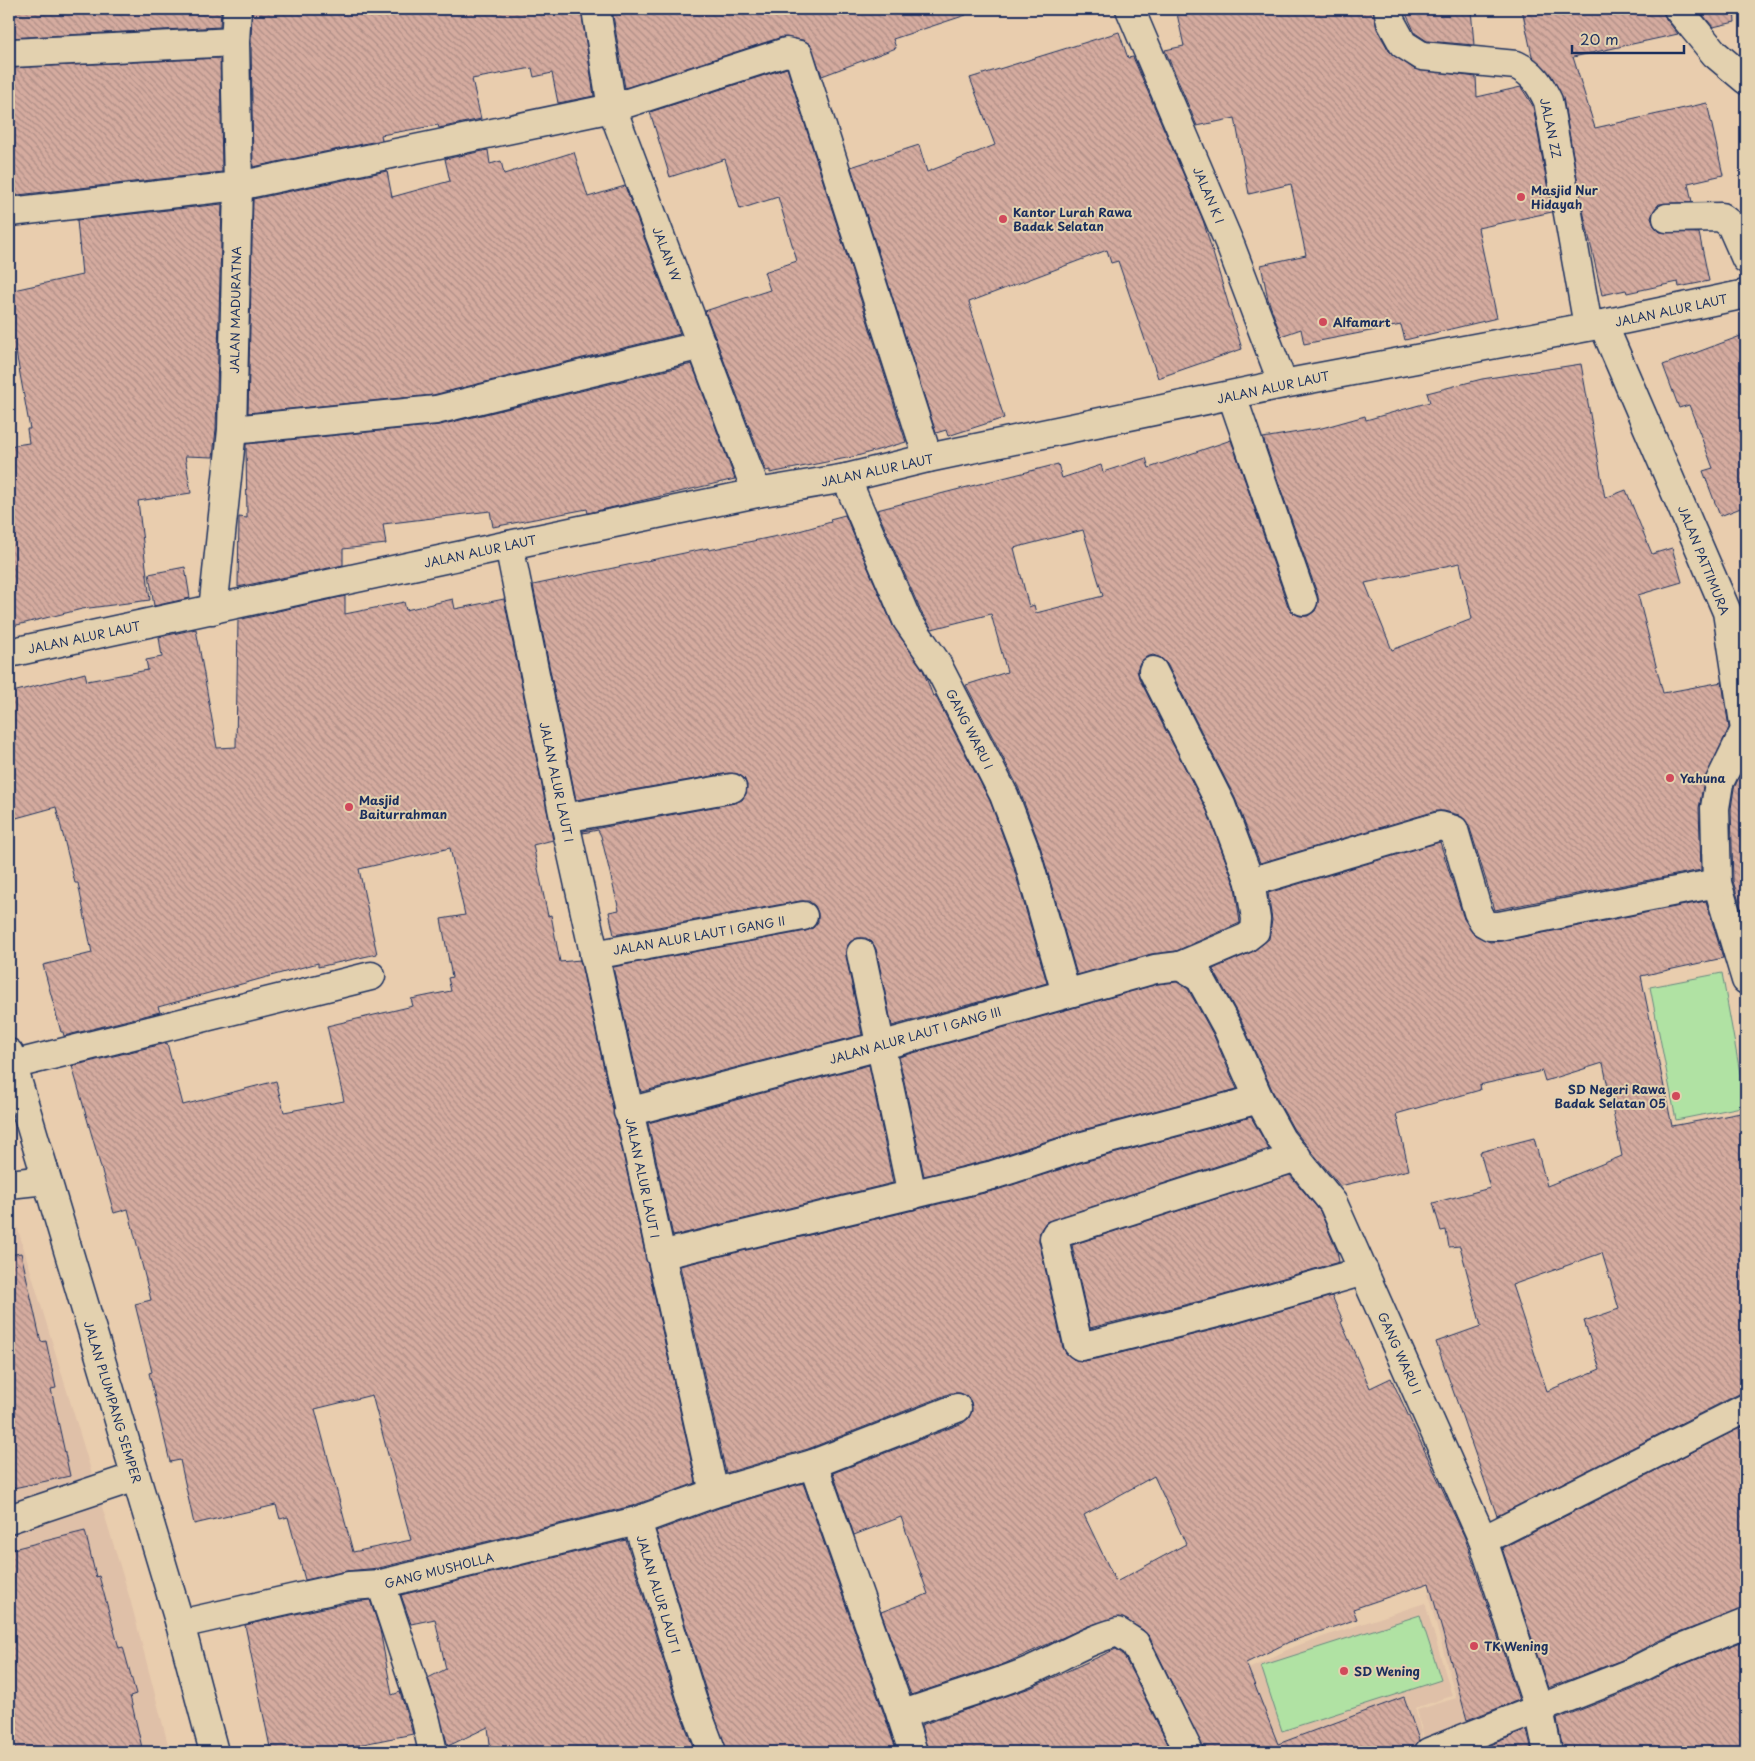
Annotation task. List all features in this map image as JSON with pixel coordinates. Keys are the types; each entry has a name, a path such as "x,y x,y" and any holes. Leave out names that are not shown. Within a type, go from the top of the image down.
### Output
{"street":[{"name":"JALAN MADURATNA","path":"212,610 232,430 238,186 235,42 237,9"},
{"name":"JALAN W","path":"596,9 612,108 757,493"},
{"name":"JALAN K I","path":"1130,9 1231,247 1283,384"},
{"name":"JALAN ZZ","path":"1388,9 1391,22 1403,44 1422,56 1516,65 1530,72 1541,86 1548,101 1596,325"},
{"path":"1678,9 1715,54 1746,80"},
{"path":"11,53 235,42"},
{"path":"10,212 238,186 612,108 771,56 786,52 799,55 928,458"},
{"path":"1667,218 1721,217 1730,225 1746,259"},
{"name":"JALAN ALUR LAUT","path":"9,653 509,545 757,493 846,478 928,458 1283,384 1596,325 1746,294"},
{"name":"JALAN PATTIMURA","path":"1596,325 1727,612 1746,730 1718,783 1715,808 1717,883 1746,980"},
{"path":"232,430 436,410 702,344"},
{"path":"1232,396 1303,601"},
{"name":"GANG WARU I","path":"846,478 907,620 923,646 936,662 1004,795 1026,853 1066,993"},
{"name":"JALAN ALUR LAUT I","path":"509,545 564,818 714,1493 637,1521 692,1699 712,1752"},
{"path":"1153,672 1221,806 1250,882 1440,826 1454,830 1478,912 1483,922 1490,926 1530,920 1717,883"},
{"path":"564,818 732,788"},
{"name":"JALAN ALUR LAUT I GANG III","path":"628,1112 880,1046 1155,969 1190,972 1255,931 1256,919 1250,882"},
{"name":"JALAN ALUR LAUT I GANG II","path":"594,955 803,916"},
{"path":"861,953 912,1195"},
{"name":"GANG WARU I","path":"1190,972 1227,1027 1259,1099 1281,1139 1333,1203 1482,1540 1539,1710 1548,1752"},
{"path":"11,1059 371,976"},
{"name":"JALAN PLUMPANG SEMPER","path":"11,1059 180,1624 214,1752"},
{"path":"660,1255 993,1175 1079,1148 1259,1099"},
{"path":"1297,1157 1056,1234 1054,1238 1078,1344 1081,1346 1097,1343 1221,1312 1364,1271"},
{"path":"9,1184 46,1180"},
{"path":"714,1493 813,1464 957,1408"},
{"path":"1482,1540 1746,1408"},
{"path":"813,1464 901,1715 912,1752"},
{"path":"9,1519 135,1477"},
{"name":"GANG MUSHOLLA","path":"180,1624 349,1586 381,1584 637,1521"},
{"path":"381,1584 426,1721 433,1752"},
{"path":"1429,1752 1539,1710 1746,1623"},
{"path":"901,1715 956,1695 1006,1680 1096,1638 1118,1632 1135,1643 1190,1752"}],"shaded area":[{"path":"9,1200 130,1599 170,1752 9,1752"},
{"name":"TK Wening","path":"1487,1578 1528,1725 1427,1750 1417,1710 1456,1698 1428,1594"},
{"name":"SD Wening","path":"1425,1603 1452,1696 1415,1708 1426,1752 1215,1752 1192,1697 1295,1646"}],"green space":[{"path":"1722,973 1746,1106 1676,1120 1650,987"},
{"path":"1420,1615 1441,1680 1282,1731 1261,1666"}],"building":[{"path":"9,9 221,9 220,27 9,38"},
{"path":"252,9 581,9 594,96 558,103 552,73 534,77 532,68 472,79 481,119 439,128 438,125 381,135 382,140 253,167"},
{"path":"612,9 965,9 966,15 893,39 896,48 822,76 810,44 803,40 782,37 625,88"},
{"path":"1176,9 1373,9 1377,29 1389,51 1414,69 1476,77 1477,97 1521,87 1533,106 1552,212 1478,228 1497,318 1405,340 1401,325 1304,344 1301,329 1281,336 1268,299 1261,265 1306,255 1291,184 1249,194 1235,118 1197,126 1165,50 1184,46"},
{"path":"1404,9 1471,9 1474,45 1427,41 1415,33"},
{"path":"1522,9 1663,9 1666,19 1678,34 1573,57 1595,128 1707,103 1723,175 1688,183 1692,202 1659,204 1651,218 1654,226 1660,232 1699,233 1709,281 1679,287 1678,282 1627,293 1626,290 1602,295 1582,206 1563,98 1551,75 1532,56"},
{"path":"1698,9 1734,9 1735,22 1713,27"},
{"path":"1119,32 1128,58 1133,57 1203,220 1242,349 1158,378 1118,261 1111,263 1107,250 969,302 1004,418 948,436 946,430 936,433 851,167 919,145 927,172 995,145 970,78"},
{"path":"220,58 222,172 9,196 9,68"},
{"path":"787,68 906,442 857,456 770,473 770,470 766,471 705,311 770,290 764,272 797,261 778,197 740,209 725,159 670,177 650,112"},
{"path":"488,150 490,164 501,161 504,174 574,152 588,197 625,186 680,334 433,395 248,413 253,199 387,171 392,197 450,181 445,159"},
{"path":"222,204 216,429 213,457 185,456 191,493 138,501 150,600 82,609 9,627 9,446 29,443 27,429 30,429 16,352 9,353 9,291 82,275 77,220"},
{"path":"1746,334 1746,506 1720,516 1703,471 1713,468 1689,405 1679,408 1663,365"},
{"path":"692,364 735,479 588,513 587,509 493,527 490,511 383,524 386,544 343,549 343,565 238,587 239,517 247,518 246,444 440,425"},
{"path":"1581,364 1605,498 1626,490 1652,554 1672,548 1682,582 1638,595 1663,693 1722,682 1729,728 1704,781 1699,808 1701,870 1495,910 1469,825 1459,815 1444,811 1436,811 1260,863 1235,798 1167,664 1161,658 1153,655 1146,657 1140,662 1137,670 1139,678 1207,811 1235,886 1240,923 1176,951 1151,954 1077,975 1041,849 1019,789 966,685 1007,672 991,614 932,629 921,612 877,510 1058,464 1062,478 1101,465 1103,472 1146,458 1149,468 1231,440 1288,606 1293,613 1308,616 1315,611 1318,596 1263,438 1322,428 1365,416 1366,420 1430,402 1427,393 1482,379","holes":["1083,530 1103,596 1036,613 1034,605 1029,607 1014,548","1460,563 1472,619 1392,650 1365,583"]},
{"path":"845,515 893,626 923,670 933,696 935,695 990,801 1011,858 1047,983 892,1026 876,949 872,942 866,938 857,938 850,942 846,948 846,956 862,1035 641,1092 613,967 806,931 813,928 818,922 818,913 815,906 809,901 800,901 614,935 609,912 619,910 601,836 598,830 583,833 583,831 735,803 742,800 746,794 747,785 744,778 738,774 729,773 576,800 533,585 708,548 709,550 792,533 831,522 830,519"},
{"path":"185,567 190,598 154,606 149,574"},
{"path":"345,596 345,614 404,602 406,610 453,599 455,609 504,599 553,840 533,845 548,916 551,915 560,962 580,960 696,1483 632,1506 379,1568 346,1571 305,1580 288,1517 280,1519 276,1505 194,1524 180,1460 170,1462 149,1373 152,1372 135,1304 151,1300 128,1209 114,1213 72,1066 167,1043 183,1105 276,1081 284,1112 344,1101 327,1026 413,1006 411,999 451,991 448,978 452,977 441,919 465,915 450,848 359,869 377,954 318,967 318,963 158,1007 160,1012 64,1036 63,1032 61,1032 43,965 92,953 78,883 75,883 56,807 9,820 9,693 85,673 87,681 148,670 146,660 162,657 159,637 196,629 217,748 236,747 238,620","holes":["372,1395 411,1540 353,1552 315,1409"]},
{"path":"1746,763 1746,926 1733,881 1731,809 1734,788"},
{"path":"1440,842 1464,919 1475,935 1490,942 1706,901 1723,958 1641,976 1672,1126 1746,1112 1746,1392 1497,1516 1436,1342 1481,1326 1460,1246 1449,1247 1446,1230 1441,1231 1433,1203 1490,1188 1480,1152 1534,1138 1547,1186 1622,1156 1603,1063 1545,1081 1542,1071 1479,1085 1480,1090 1396,1114 1409,1170 1340,1186 1294,1130 1273,1092 1241,1020 1213,969 1252,952 1269,939 1272,920 1268,893","holes":["1602,1253 1619,1309 1584,1321 1600,1369 1547,1391 1512,1285"]},
{"path":"1177,982 1188,989 1213,1034 1237,1089 1075,1132 989,1160 924,1176 899,1057 1158,984"},
{"path":"869,1065 893,1183 673,1236 648,1123"},
{"path":"1251,1117 1269,1149 1046,1222 1040,1231 1039,1241 1063,1348 1073,1359 1084,1361 1100,1358 1225,1327 1332,1296 1343,1321 1341,1322 1370,1388 1391,1378 1465,1538 1519,1700 1467,1720 1429,1583 1353,1609 1357,1619 1289,1642 1246,1663 1278,1744 1404,1697 1419,1740 1414,1752 1205,1752 1149,1636 1143,1630 1120,1617 1088,1626 1004,1664 911,1695 881,1612 928,1594 901,1517 854,1535 833,1473 963,1423 969,1418 972,1411 971,1402 967,1396 960,1393 951,1393 808,1449 726,1473 680,1266 997,1190 1083,1162","holes":["1154,1476 1186,1544 1116,1582 1084,1515"]},
{"path":"1290,1175 1320,1211 1337,1251 1339,1262 1217,1297 1090,1328 1072,1245"},
{"path":"21,1253 41,1342 46,1341 56,1388 51,1389 70,1476 9,1489 9,1255"},
{"path":"1746,1425 1746,1608 1660,1640 1622,1660 1548,1688 1502,1548"},
{"path":"803,1483 897,1752 727,1752 656,1531 719,1508"},
{"path":"85,1531 96,1577 99,1576 119,1648 123,1647 136,1694 130,1696 143,1752 9,1752 9,1550"},
{"path":"626,1540 677,1704 695,1752 491,1752 488,1727 448,1746 428,1678 446,1669 435,1619 411,1624 401,1595"},
{"path":"370,1600 380,1630 392,1695 400,1692 413,1734 323,1752 271,1752 245,1625 351,1602"},
{"path":"1746,1640 1746,1752 1563,1752 1557,1719 1634,1689 1672,1669"},
{"path":"1116,1649 1123,1654 1172,1752 928,1752 921,1725 1030,1688"},
{"path":"1527,1730 1532,1752 1475,1751"}],"place":[{"name":"Masjid Nur Hidayah","path":"1521,197"},
{"name":"Kantor Lurah Rawa Badak Selatan","path":"1003,219"},
{"name":"Alfamart","path":"1323,322"},
{"name":"Yahuna","path":"1670,778"},
{"name":"Masjid Baiturrahman","path":"349,807"},
{"name":"SD Negeri Rawa Badak Selatan 05","path":"1676,1096"},
{"name":"TK Wening","path":"1474,1646"},
{"name":"SD Wening","path":"1344,1671"}]}
